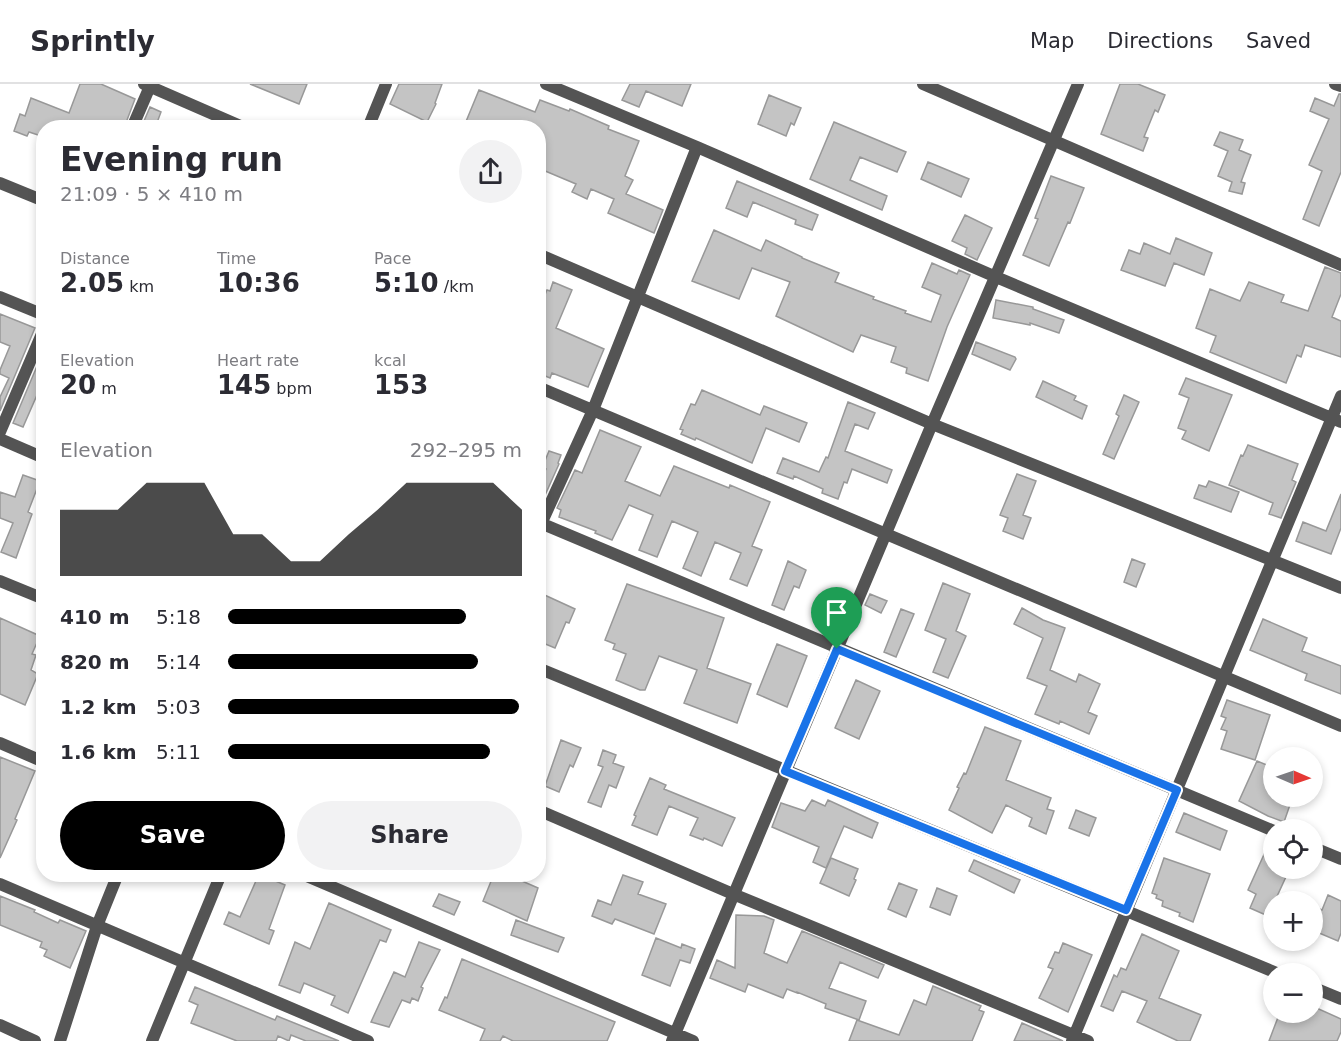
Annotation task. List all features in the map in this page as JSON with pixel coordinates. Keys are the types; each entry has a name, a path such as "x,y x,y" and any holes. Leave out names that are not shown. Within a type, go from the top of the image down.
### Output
{"street":[{"path":"371,120 386,84"},
{"path":"546,84 1336,420"},
{"path":"923,84 1341,265"},
{"path":"674,1037 885,534 1078,84"},
{"path":"1335,84 1341,86"},
{"path":"135,120 148,85 227,120"},
{"path":"546,510 593,410 697,147"},
{"path":"0,183 36,198"},
{"path":"546,257 932,424 1341,588"},
{"path":"0,297 36,312"},
{"path":"0,432 36,348"},
{"path":"546,390 1341,726"},
{"path":"1073,1038 1225,677 1271,560 1336,420 1341,396"},
{"path":"0,439 36,455"},
{"path":"546,526 1263,826"},
{"path":"0,581 36,596"},
{"path":"546,671 1263,967"},
{"path":"0,743 36,759"},
{"path":"546,813 1073,1038 1088,1041"},
{"path":"1323,852 1341,859"},
{"path":"60,1041 97,926 115,882"},
{"path":"152,1041 218,882"},
{"path":"320,882 674,1037 693,1041"},
{"path":"0,884 368,1041"},
{"path":"1323,992 1341,999"},
{"path":"0,1025 18,1038 35,1041"}],"building":[{"path":"80,84 101,84 135,99 127,120 36,120 36,134 29,132 27,136 14,131 20,114 25,116 31,98 69,113"},
{"path":"250,84 307,84 299,104"},
{"path":"399,84 442,84 428,120 423,120 390,104"},
{"path":"630,84 691,84 682,106 646,91 639,107 622,100"},
{"path":"1120,84 1138,84 1165,95 1158,112 1155,110 1144,137 1148,138 1143,151 1101,134"},
{"path":"479,90 535,112 540,100 569,111 570,109 609,126 608,129 639,141 625,176 633,180 626,194 663,210 654,233 608,213 614,199 591,189 587,199 572,192 576,184 546,171 546,120 467,120"},
{"path":"1341,94 1341,172 1319,226 1303,219 1322,171 1309,165 1329,119 1310,111 1315,98 1334,106"},
{"path":"769,95 801,108 794,125 791,123 786,136 758,124"},
{"path":"150,107 161,112 158,120 144,120"},
{"path":"834,122 906,152 897,172 860,157 850,180 887,196 882,210 810,179"},
{"path":"1220,132 1243,140 1239,150 1251,155 1241,182 1245,183 1242,194 1229,191 1232,182 1218,176 1228,151 1214,145"},
{"path":"928,162 969,179 961,197 921,179"},
{"path":"1051,176 1084,188 1049,266 1023,255 1038,219 1035,218"},
{"path":"737,181 818,215 812,230 795,224 796,220 753,202 747,217 726,208"},
{"path":"965,215 992,228 977,260 965,254 967,248 952,241"},
{"path":"714,230 761,251 766,240 839,273 835,282 931,322 941,295 922,287 932,263 957,274 959,270 970,275 947,327 928,381 906,373 907,368 891,362 896,347 861,335 853,352 776,316 790,282 752,268 739,299 692,281"},
{"path":"1176,238 1212,253 1204,275 1174,263 1165,286 1121,270 1129,250 1140,254 1144,243 1170,254"},
{"path":"1325,267 1341,273 1341,294 1332,317 1341,321 1341,357 1305,345 1301,357 1297,355 1286,383 1210,352 1216,336 1196,328 1210,289 1240,301 1249,282 1284,295 1281,302 1308,311"},
{"path":"553,282 572,290 556,328 604,349 588,387 552,373 550,378 546,376 546,292 547,290 550,291"},
{"path":"996,300 1033,307 1033,309 1064,320 1059,333 1030,323 1030,325 993,318"},
{"path":"0,314 35,328 0,411 0,397 9,378 0,374 0,370 10,346 0,342"},
{"path":"976,342 1015,357 1010,370 972,354"},
{"path":"36,368 36,397 23,427 13,423"},
{"path":"1186,378 1232,395 1209,451 1182,439 1186,431 1178,428 1189,398 1179,394"},
{"path":"1043,381 1076,396 1074,400 1087,406 1082,419 1036,397"},
{"path":"702,390 760,415 764,406 807,423 799,442 766,428 752,463 696,438 695,440 681,434 683,430 680,429 691,404 695,405"},
{"path":"1124,395 1139,402 1114,459 1103,454 1119,416 1116,414"},
{"path":"848,402 875,413 868,429 855,424 845,451 892,470 887,483 852,469 838,499 822,493 823,489 794,476 793,479 777,473 783,458 819,472 826,457 828,458"},
{"path":"600,430 641,447 625,481 660,496 674,466 729,488 730,485 770,502 752,546 762,550 747,586 730,579 741,553 715,542 701,576 683,568 698,532 672,521 657,557 639,550 653,515 629,505 612,540 595,533 596,531 559,517 561,510 557,508 575,470 582,473"},
{"path":"1248,445 1298,464 1292,480 1296,482 1281,518 1269,514 1273,503 1229,485 1241,455 1243,456"},
{"path":"549,451 561,455 546,493 546,469"},
{"path":"1017,474 1036,481 1023,515 1031,518 1023,539 1003,531 1008,518 1000,515"},
{"path":"23,475 36,480 36,491 28,512 32,514 16,558 1,552 13,523 0,518 0,492 15,497"},
{"path":"1209,481 1239,492 1231,512 1194,498 1199,485 1206,487"},
{"path":"1341,494 1341,528 1331,554 1296,541 1303,522 1326,531"},
{"path":"1132,559 1145,564 1136,587 1124,582"},
{"path":"788,561 806,570 799,588 794,586 784,610 772,605"},
{"path":"943,583 970,594 956,631 966,636 948,678 933,672 946,639 925,630"},
{"path":"627,584 724,618 707,668 751,684 737,723 684,703 697,670 659,656 645,690 616,680 626,654 613,649 615,644 605,640"},
{"path":"870,594 887,601 881,613 865,605"},
{"path":"546,596 575,609 569,623 566,622 555,648 546,644"},
{"path":"1022,608 1043,620 1065,628 1050,670 1076,682 1079,674 1100,684 1088,712 1097,716 1089,734 1060,721 1059,724 1035,714 1047,686 1027,678 1043,638 1014,624"},
{"path":"901,609 914,614 896,657 884,652"},
{"path":"0,618 36,634 36,645 32,654 36,655 31,670 36,673 36,679 25,705 0,694"},
{"path":"1263,619 1307,638 1302,651 1341,666 1341,694 1305,680 1307,674 1250,650"},
{"path":"777,644 807,656 787,707 757,694"},
{"path":"856,680 880,691 859,739 835,728"},
{"path":"1227,700 1270,715 1255,760 1221,749 1227,731 1221,729 1226,718 1221,716"},
{"path":"985,727 1021,741 1006,780 1051,798 1047,809 1054,811 1046,834 1029,826 1032,818 1006,805 992,833 949,810 959,788 957,787 964,773 966,774"},
{"path":"561,740 581,748 573,767 570,765 559,792 546,786"},
{"path":"603,750 616,755 613,763 624,767 616,788 609,785 601,807 588,802 603,767 598,765"},
{"path":"0,757 35,771 0,858"},
{"path":"1257,761 1263,763 1263,807 1289,807 1285,819 1276,819 1239,801"},
{"path":"650,778 666,785 664,789 735,818 722,846 690,835 698,818 669,806 657,835 632,825"},
{"path":"812,800 825,806 828,800 878,823 872,838 844,826 826,868 813,862 819,847 772,827 781,803 805,811"},
{"path":"1076,810 1096,818 1089,836 1069,828"},
{"path":"1184,813 1227,831 1220,850 1176,832"},
{"path":"1263,857 1263,879 1285,879 1279,891 1263,891 1263,914 1250,908 1256,894 1248,890"},
{"path":"831,858 858,869 849,896 820,883"},
{"path":"1164,858 1210,874 1193,922 1179,916 1180,913 1162,906 1163,901 1152,893"},
{"path":"974,860 1020,880 1014,893 969,871"},
{"path":"623,875 643,882 638,894 666,904 654,934 615,919 612,924 592,916 598,900 611,905"},
{"path":"255,882 278,882 285,885 269,929 274,931 269,944 224,924 229,912 240,917"},
{"path":"491,882 524,882 538,888 527,921 483,901"},
{"path":"899,883 917,890 906,917 888,909"},
{"path":"937,888 957,896 950,915 930,907"},
{"path":"439,894 460,902 454,915 433,906"},
{"path":"1328,895 1341,901 1341,933 1338,941 1323,935 1323,908"},
{"path":"0,896 35,910 34,912 58,923 60,920 86,931 70,968 44,956 47,950 40,947 42,942 0,925"},
{"path":"329,903 391,930 386,942 380,940 348,1013 331,1005 335,996 304,983 300,993 279,985 295,942 310,949"},
{"path":"736,915 764,916 774,920 764,953 787,963 802,931 884,965 878,978 840,962 829,988 866,1001 859,1020 825,1008 826,1004 787,989 783,998 748,984 745,992 710,978 717,960 735,968"},
{"path":"516,920 564,938 558,952 511,935"},
{"path":"1142,934 1179,951 1159,998 1201,1015 1190,1041 1178,1041 1137,1022 1147,1001 1122,991 1113,1011 1101,1006 1114,975 1117,977 1121,968 1126,970"},
{"path":"656,938 681,948 682,944 695,949 690,963 680,960 670,986 642,975"},
{"path":"419,942 440,950 421,987 423,988 418,1001 412,998 410,1003 402,1000 389,1027 371,1022 394,972 405,977"},
{"path":"1063,943 1092,955 1068,1012 1039,998 1053,969 1048,967 1055,952 1059,953"},
{"path":"462,959 615,1022 607,1041 513,1041 503,1036 500,1041 480,1041 485,1029 439,1010 445,997 447,998"},
{"path":"933,986 981,1006 979,1010 984,1012 972,1041 849,1041 857,1020 899,1035 914,1000 926,1005"},
{"path":"195,987 275,1020 277,1016 339,1041 306,1041 291,1035 289,1041 278,1036 276,1041 237,1041 191,1023 198,1005 189,1001"},
{"path":"1323,1011 1341,1019 1341,1032 1337,1041 1269,1041 1276,1023 1323,1023"},
{"path":"1022,1023 1063,1041 1014,1041"}],"route":[{"path":"837,649 1177,790 1126,910 785,771 837,649"}]}
